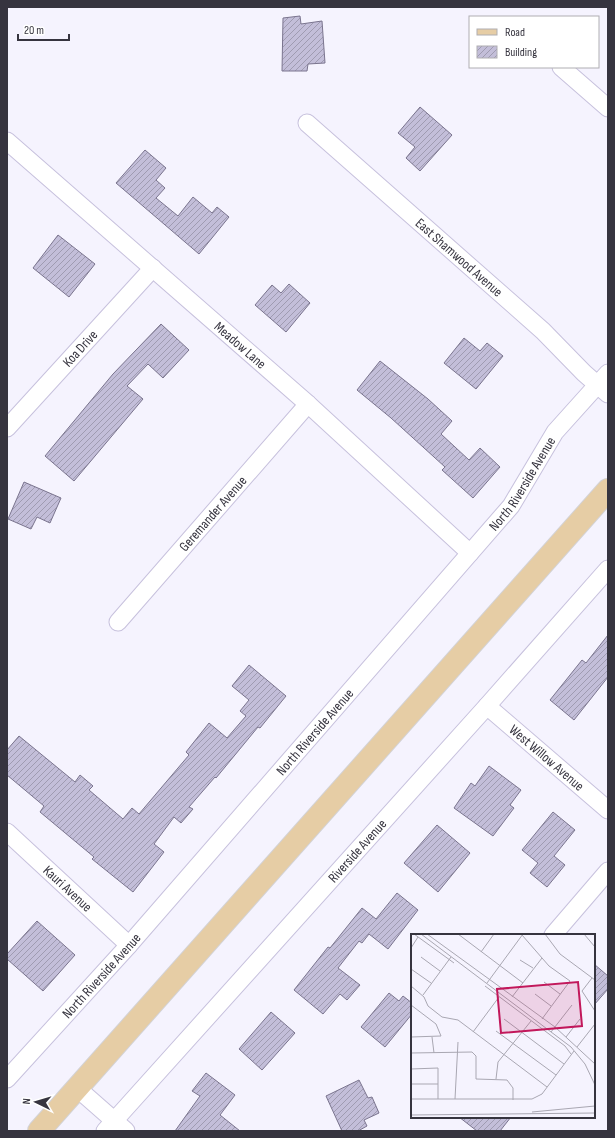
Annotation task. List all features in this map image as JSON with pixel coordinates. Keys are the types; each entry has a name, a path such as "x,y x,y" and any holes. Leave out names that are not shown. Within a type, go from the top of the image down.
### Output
{"main road":[{"path":"39,1131 608,490"}],"street":[{"path":"562,68 608,108"},
{"name":"East Shamwood Avenue","path":"307,124 604,384"},
{"name":"Meadow Lane","path":"7,141 308,404 470,553"},
{"name":"Koa Drive","path":"7,428 153,268"},
{"name":"North Riverside Avenue","path":"7,1079 129,945 511,506 555,432 604,384"},
{"name":"Geremander Avenue","path":"118,622 308,404"},
{"name":"Riverside Avenue","path":"115,1128 608,569"},
{"name":"West Willow Avenue","path":"487,706 608,810"},
{"name":"Kauri Avenue","path":"7,832 129,945"},
{"path":"554,934 608,871"},
{"path":"77,1088 115,1128"}],"building":[{"path":"300,16 301,24 322,21 325,63 308,64 307,71 282,71 283,18"},
{"path":"420,107 452,135 420,171 406,158 415,147 398,133"},
{"path":"145,150 166,168 156,180 165,188 156,198 178,216 193,197 212,213 217,207 229,217 199,254 116,183"},
{"path":"58,235 95,264 69,297 33,268"},
{"path":"289,284 310,303 286,332 255,305 272,285 281,293"},
{"path":"161,324 189,350 163,378 148,364 127,386 143,399 74,481 45,456 113,374"},
{"path":"464,338 480,351 487,343 503,356 476,389 444,363"},
{"path":"380,361 428,399 452,421 441,434 469,460 480,448 500,467 473,498 442,470 445,467 391,418 357,390"},
{"path":"24,482 61,498 50,523 37,517 31,529 8,519"},
{"path":"608,635 608,677 574,720 550,700 582,660 586,663"},
{"path":"249,665 286,696 260,728 258,727 216,778 215,777 189,807 193,809 181,823 174,817 154,844 164,852 133,892 92,859 94,857 40,812 44,806 7,775 7,750 19,736 75,782 80,775 93,786 89,790 123,819 132,808 139,814 189,755 186,752 209,723 227,738 246,716 240,711 249,700 232,686"},
{"path":"489,766 521,790 510,805 514,808 493,836 454,808 471,783 475,786"},
{"path":"553,812 575,830 554,856 565,865 547,887 530,873 538,863 522,850"},
{"path":"437,825 470,853 438,892 404,863"},
{"path":"397,893 418,910 388,949 369,934 362,943 359,941 338,968 360,985 347,1000 340,994 323,1014 294,990 328,947 330,948 362,908 376,919"},
{"path":"37,921 75,955 43,991 7,959 7,954"},
{"path":"595,965 608,976 608,989 595,1004"},
{"path":"389,993 399,1001 403,996 411,1002 411,1015 385,1047 361,1027"},
{"path":"271,1012 295,1033 262,1070 239,1049"},
{"path":"206,1073 235,1095 220,1115 240,1131 175,1131 200,1096 192,1091"},
{"path":"359,1080 368,1098 372,1097 379,1113 364,1120 367,1126 358,1131 342,1131 326,1096"},
{"path":"460,1118 510,1118 500,1131 477,1131"}]}
